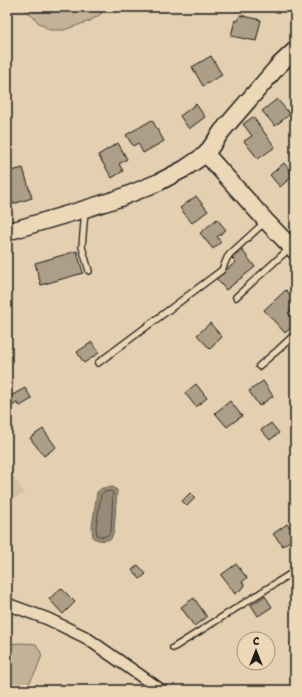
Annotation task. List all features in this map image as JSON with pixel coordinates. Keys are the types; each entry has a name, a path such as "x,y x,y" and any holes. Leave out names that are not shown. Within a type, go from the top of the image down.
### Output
{"street":[{"path":"7,232 120,198 159,182 184,169 206,154 222,131 279,65 295,50"},
{"path":"206,154 293,249"},
{"path":"7,604 48,619 85,637 161,690"}],"lane":[{"path":"85,209 82,247 89,271"},
{"path":"98,363 222,270 230,254 266,221"},
{"path":"236,297 293,249"},
{"path":"259,366 295,334"},
{"path":"173,648 295,570"}],"shaded area":[{"path":"20,7 104,7 101,14 90,21 64,30 50,30"},
{"path":"7,467 24,493 7,503"},
{"path":"7,644 36,644 42,655 36,671 25,690 7,690"}],"water":[{"path":"113,487 117,490 114,531 111,539 98,540 93,538 92,527 97,492 102,488"}],"building":[{"path":"240,15 261,20 256,41 231,36 235,20 238,21"},
{"path":"211,56 222,75 203,86 192,67"},
{"path":"277,99 290,114 275,126 262,111"},
{"path":"196,104 205,117 189,129 180,116"},
{"path":"253,117 275,147 258,159 244,141 252,136 243,124"},
{"path":"152,120 164,141 143,153 138,143 133,146 126,135"},
{"path":"118,143 127,159 119,164 123,171 112,178 98,155"},
{"path":"284,163 294,175 280,187 270,175"},
{"path":"23,168 32,198 13,204 7,182 7,172"},
{"path":"196,196 208,211 192,223 180,208"},
{"path":"217,219 226,230 217,237 221,242 213,249 200,233"},
{"path":"242,250 255,267 226,290 216,278 236,262 232,258"},
{"path":"77,251 83,273 41,285 35,263"},
{"path":"286,290 295,300 295,307 288,313 295,320 295,324 285,333 264,310"},
{"path":"210,323 222,337 210,349 197,335"},
{"path":"92,342 99,353 84,363 77,352"},
{"path":"263,381 273,396 259,406 249,391"},
{"path":"196,384 207,398 196,407 185,393"},
{"path":"25,388 32,399 20,406 17,403 12,406 7,398"},
{"path":"230,401 242,416 227,427 215,413"},
{"path":"271,423 279,433 270,440 261,430"},
{"path":"43,429 56,447 44,456 30,438"},
{"path":"190,493 195,498 187,506 182,501"},
{"path":"287,524 295,534 295,537 283,546 273,534"},
{"path":"236,564 247,578 242,582 245,586 235,594 221,575"},
{"path":"138,565 146,574 140,579 132,570"},
{"path":"61,588 75,602 63,614 49,599"},
{"path":"265,596 272,607 258,616 251,605"},
{"path":"194,598 207,617 194,626 181,607"}]}
